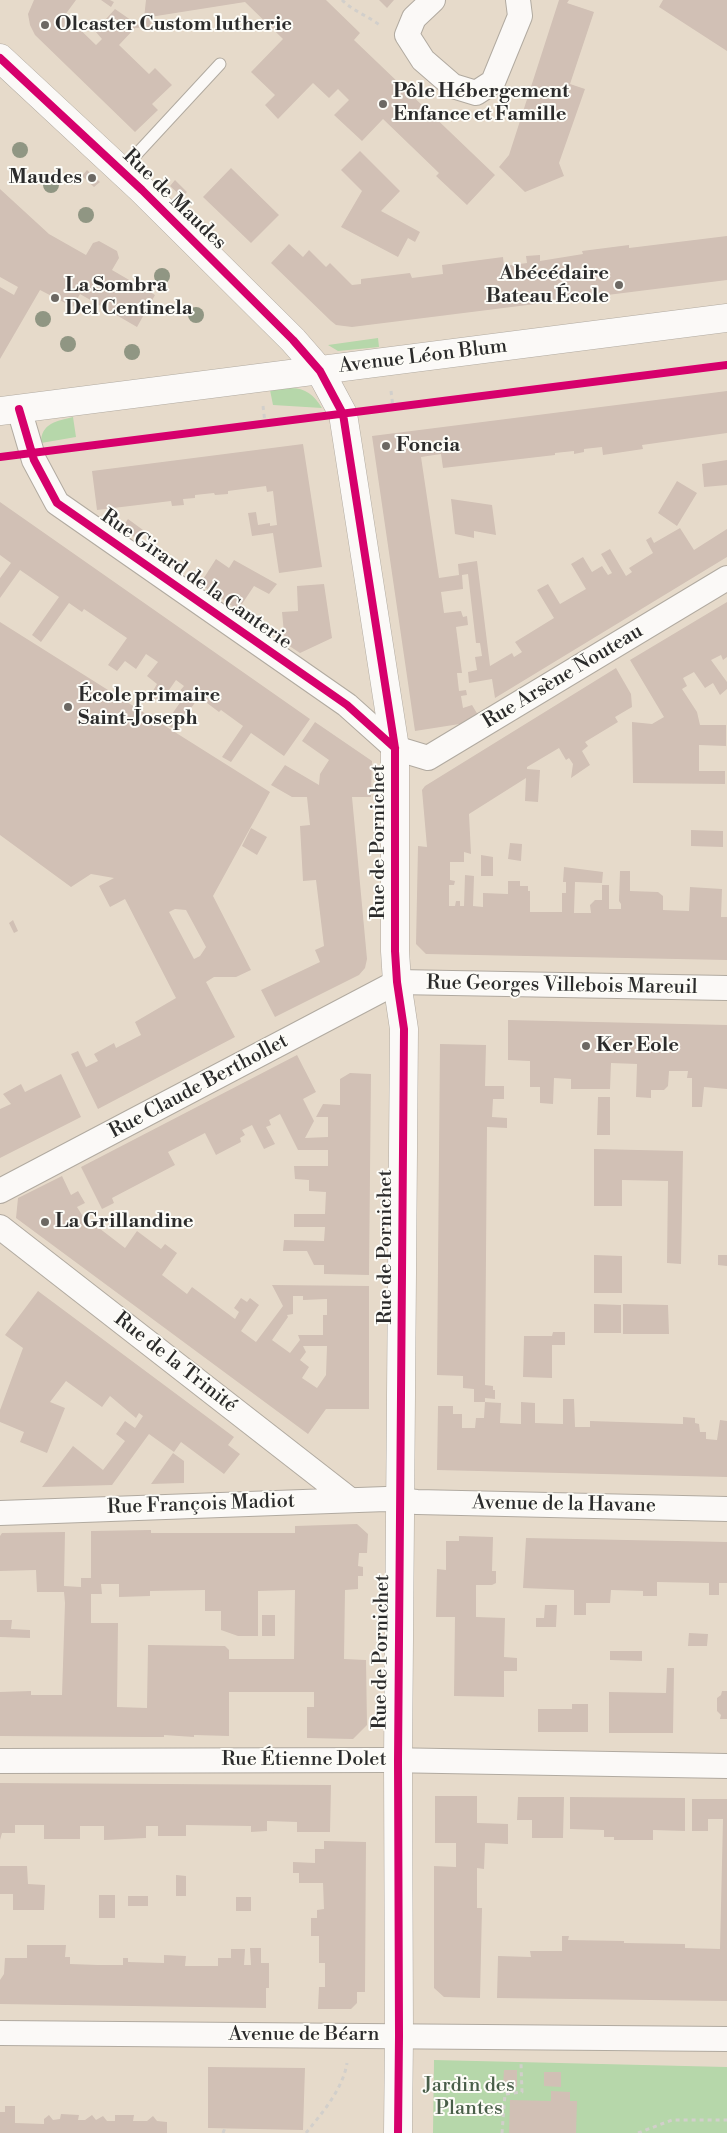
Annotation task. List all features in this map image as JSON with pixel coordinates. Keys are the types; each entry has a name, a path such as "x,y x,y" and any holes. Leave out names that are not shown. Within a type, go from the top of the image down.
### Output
{"street":[{"path":"433,0 414,18 407,35 423,60 453,86 476,93 493,82 520,16 518,0"},
{"name":"Rue de Maudes","path":"0,58 121,171 293,340 320,371"},
{"name":"Avenue Léon Blum","path":"10,410 727,318"},
{"name":"Rue de Pornichet","path":"320,371 343,414 395,748 397,982 404,1028 398,1760 398,2133"},
{"name":"Rue Girard de la Canterie","path":"10,410 57,503 348,705 395,748"},
{"name":"Rue Arsène Nouteau","path":"395,748 428,758 727,578"},
{"name":"Rue Georges Villebois Mareuil","path":"397,982 727,988"},
{"name":"Rue Claude Berthollet","path":"0,1192 397,982"},
{"name":"Rue de la Trinité","path":"0,1227 349,1500"},
{"name":"Rue François Madiot","path":"0,1513 349,1500 401,1501"},
{"name":"Avenue de la Havane","path":"401,1501 727,1509"},
{"name":"Rue Étienne Dolet","path":"0,1762 398,1760 727,1766"},
{"name":"Avenue de Béarn","path":"0,2033 727,2039"}],"lane":[{"path":"121,171 220,64"}],"path":[{"path":"342,0 352,10 366,15 381,26 407,35"},
{"path":"391,390 393,407"},
{"path":"306,2133 332,2098 346,2072 352,2035"},
{"path":"502,2133 505,2094 522,2092 521,2062"},
{"path":"638,2133 672,2120 727,2120"},
{"path":"223,2133 226,2128"}],"green space":[{"path":"378,338 379,347 338,351 328,345"},
{"path":"301,389 309,393 322,408 273,405 270,390"},
{"path":"73,417 76,437 41,443 42,436 47,427"},
{"name":"Jardin des Plantes","path":"434,2060 727,2067 727,2133 433,2133"}],"building":[{"path":"34,0 76,0 65,15 96,45 102,39 95,31 115,9 138,25 144,18 146,0 326,0 360,33 354,40 495,175 467,205 436,176 439,173 383,119 362,141 334,115 349,100 338,89 329,98 313,83 278,119 265,105 275,95 251,72 283,39 245,2 150,17 151,27 135,28 119,45 149,74 155,68 172,85 152,104 158,110 135,132 35,35 30,25 28,14"},
{"path":"101,0 110,0 114,2 111,7"},
{"path":"379,0 394,0 387,8"},
{"path":"559,0 569,0 567,3 594,12 570,84 585,89 559,163 564,176 525,192 499,167 509,155"},
{"path":"663,0 727,0 727,51 659,7"},
{"path":"360,151 400,191 381,211 420,232 415,242 408,238 398,257 341,227 362,191 341,170"},
{"path":"231,168 279,215 251,243 203,197"},
{"path":"87,170 100,182 94,187 82,176"},
{"path":"175,180 187,192 182,197 170,186"},
{"path":"0,189 49,234 86,255 93,243 99,241 117,251 119,258 112,270 155,295 137,327 80,294 73,307 40,290 0,359 0,287 14,295 18,287 0,277"},
{"path":"727,236 727,280 352,327 336,325 271,263 289,244 303,257 309,250 326,267 330,263 352,285 361,284 361,279 410,273 412,278 443,274 442,265 503,257 504,266 527,263 526,256 540,255 540,261 583,254 582,251 629,245 629,248"},
{"path":"727,391 727,433 642,445 643,449 603,455 602,447 584,449 584,452 574,454 574,451 555,453 555,455 443,468 441,454 421,457 439,578 459,575 458,564 477,561 490,666 512,653 514,657 522,652 515,642 554,618 537,590 548,584 560,604 586,589 571,564 583,557 592,572 602,566 608,575 612,573 601,554 610,549 626,576 632,572 629,568 653,553 646,540 651,537 654,543 680,528 694,550 727,529 727,557 495,698 492,679 469,683 468,672 477,670 475,657 482,656 480,643 476,643 468,574 462,575 463,589 441,592 444,613 461,611 463,617 467,616 468,625 456,627 462,673 457,673 459,691 466,690 467,695 461,696 463,708 472,705 478,715 466,723 415,731 372,436"},
{"path":"303,444 322,567 279,573 273,533 252,536 248,513 256,512 258,525 270,523 270,526 277,525 273,491 267,492 266,486 228,491 228,494 195,495 195,498 183,499 184,505 172,506 171,501 97,510 92,471"},
{"path":"727,460 727,485 704,487 702,464"},
{"path":"677,481 697,493 677,526 658,513"},
{"path":"451,499 492,505 496,535 474,531 474,538 455,534"},
{"path":"0,502 310,719 284,756 251,733 231,762 222,757 243,726 221,710 219,712 199,697 174,729 165,724 184,697 178,693 184,686 176,680 160,703 150,696 157,684 147,676 158,662 146,654 136,669 125,661 117,671 108,665 127,638 84,609 82,612 69,603 41,642 32,635 59,597 20,570 0,598 0,578 11,563 0,555"},
{"path":"128,519 143,530 137,539 122,528"},
{"path":"216,559 229,568 234,560 277,584 269,594 254,586 238,610 200,584"},
{"path":"324,584 332,638 300,653 285,643 282,612 298,611 297,586"},
{"path":"727,602 727,657 723,660 721,655 711,660 727,682 727,689 720,695 713,683 705,688 694,672 683,678 687,686 682,689 697,712 700,725 726,725 726,746 699,745 699,771 725,771 725,784 633,783 632,722 652,724 664,717 630,660"},
{"name":"École primaire Saint-Joseph","path":"0,622 270,792 213,896 251,970 236,977 214,977 206,982 235,1037 98,1109 71,1054 78,1051 86,1067 98,1061 94,1054 114,1043 116,1048 141,1035 135,1022 176,998 125,899 110,907 99,886 114,878 91,874 71,887 0,835","holes":["175,909 186,910 206,947 200,956 194,959 169,912"]},
{"path":"616,668 631,694 632,707 615,717 618,722 585,742 588,746 582,751 590,765 571,778 573,764 569,758 566,760 559,748 527,767 527,769 540,770 538,802 525,801 526,778 469,814 471,854 464,852 464,862 450,862 450,880 455,881 454,885 449,885 449,906 455,906 456,901 460,901 460,906 464,906 465,875 474,876 473,906 483,907 483,893 508,894 508,881 520,881 520,886 528,886 528,891 530,891 530,912 562,912 562,893 566,893 566,882 563,882 564,867 603,872 602,883 575,882 574,913 591,913 590,905 595,900 602,900 602,885 609,885 609,909 621,909 619,901 620,871 630,871 630,891 658,892 663,896 663,910 689,911 690,887 722,889 721,917 727,917 727,960 426,954 416,944 418,846 427,847 422,790 425,786"},
{"path":"315,722 372,761 371,797 352,797 367,959 365,968 359,975 275,1017 261,990 320,962 315,950 324,946 316,880 303,881 300,826 310,825 307,797 292,797 271,785 285,765 319,785 320,774 329,760 302,741"},
{"path":"251,828 267,837 257,855 242,846"},
{"path":"691,830 723,831 723,847 691,846"},
{"path":"510,843 522,844 521,861 508,859"},
{"path":"481,855 493,857 493,876 481,876"},
{"path":"13,920 18,931 14,933 9,923"},
{"path":"508,1020 727,1025 727,1089 704,1087 702,1107 692,1107 692,1078 687,1078 688,1071 669,1071 668,1086 664,1090 651,1090 651,1098 636,1097 637,1064 611,1063 610,1089 571,1089 571,1079 554,1078 553,1104 540,1103 540,1087 530,1087 530,1061 508,1060"},
{"path":"440,1044 486,1045 485,1086 504,1086 504,1099 493,1099 492,1117 507,1118 507,1128 487,1127 485,1385 493,1386 495,1399 485,1398 485,1402 474,1402 474,1389 463,1388 463,1376 437,1375"},
{"path":"297,1055 316,1092 303,1099 314,1121 305,1138 328,1137 328,1117 316,1117 323,1104 340,1105 340,1079 350,1073 371,1074 369,1275 324,1274 324,1265 314,1265 307,1251 283,1251 284,1240 324,1241 325,1227 294,1227 294,1214 325,1214 326,1192 309,1191 309,1180 295,1179 294,1166 328,1166 328,1150 298,1150 280,1114 269,1120 271,1125 266,1127 275,1144 264,1149 252,1125 242,1130 245,1135 240,1138 241,1142 216,1155 205,1133 168,1152 175,1165 112,1198 114,1203 102,1209 81,1167"},
{"path":"61,1074 81,1117 0,1158 0,1109 11,1104 3,1094 21,1084 25,1092"},
{"path":"598,1097 610,1097 610,1135 597,1135"},
{"path":"594,1149 683,1151 681,1264 667,1263 668,1181 622,1180 622,1206 594,1206"},
{"path":"62,1176 71,1195 78,1191 85,1203 77,1207 82,1215 125,1248 137,1231 161,1249 165,1244 177,1253 162,1275 187,1294 192,1287 235,1319 239,1312 234,1308 241,1298 247,1302 250,1298 259,1305 241,1331 256,1342 283,1306 272,1285 369,1286 369,1409 326,1409 308,1434 16,1218 18,1198","holes":["293,1296 303,1296 303,1300 327,1299 327,1315 323,1315 323,1335 298,1335 300,1340 290,1353 272,1340 288,1317 287,1315 293,1314","303,1346 327,1346 326,1375 317,1388 302,1378 309,1367 300,1360 306,1352"]},
{"path":"594,1255 622,1256 622,1293 594,1293"},
{"path":"718,1255 727,1255 727,1266 718,1265"},
{"path":"38,1291 234,1437 228,1445 240,1454 224,1474 181,1442 174,1452 149,1434 112,1485 42,1487 73,1446 103,1470 125,1441 116,1434 125,1421 135,1428 143,1416 139,1413 136,1418 110,1396 102,1407 66,1381 50,1402 65,1408 47,1453 20,1442 24,1432 0,1422 0,1410 23,1348 5,1335"},
{"path":"594,1304 621,1305 621,1333 594,1333"},
{"path":"623,1304 668,1305 669,1334 623,1334"},
{"path":"553,1332 565,1332 565,1345 552,1345 552,1378 523,1377 524,1336 552,1336"},
{"path":"563,1399 574,1399 575,1427 590,1427 590,1421 683,1424 683,1417 695,1418 695,1423 699,1424 700,1432 706,1432 706,1439 717,1440 720,1420 727,1421 727,1477 437,1470 438,1406 453,1406 453,1414 462,1414 462,1428 475,1428 476,1418 484,1418 485,1402 501,1403 500,1423 521,1424 521,1402 535,1403 535,1423 563,1424"},
{"path":"173,1453 184,1461 184,1483 151,1484"},
{"path":"357,1524 368,1534 367,1553 359,1553 358,1566 363,1567 363,1576 358,1576 358,1589 345,1590 344,1659 366,1660 367,1725 353,1739 307,1738 307,1707 314,1707 314,1692 229,1692 229,1736 0,1736 0,1692 31,1691 31,1695 62,1695 65,1603 64,1592 37,1592 36,1570 0,1571 0,1536 2,1533 65,1532 64,1586 81,1587 81,1578 91,1578 91,1531 151,1530 151,1533 295,1533 295,1526","holes":["101,1584 119,1584 119,1597 150,1596 150,1591 205,1590 205,1611 221,1611 221,1630 238,1636 258,1636 258,1591 295,1590 294,1659 229,1659 229,1650 225,1646 148,1645 147,1708 117,1707 118,1623 91,1623 91,1594 102,1594"]},
{"path":"459,1536 493,1537 492,1571 496,1571 496,1583 492,1585 476,1585 476,1617 505,1618 504,1657 517,1658 517,1671 504,1671 504,1697 454,1696 455,1617 436,1617 437,1569 446,1570 446,1541 459,1541"},
{"path":"526,1538 727,1542 727,1583 719,1583 719,1595 709,1595 709,1583 657,1582 657,1596 643,1596 643,1591 611,1590 610,1603 586,1603 586,1615 574,1615 574,1590 523,1588"},
{"path":"545,1605 557,1605 556,1627 536,1627 536,1618 544,1618"},
{"path":"262,1615 275,1615 275,1636 262,1636"},
{"path":"0,1620 12,1620 11,1629 30,1630 30,1638 0,1637"},
{"path":"689,1633 708,1634 707,1646 688,1646"},
{"path":"610,1651 642,1651 642,1661 610,1660"},
{"path":"667,1668 674,1668 673,1733 609,1733 609,1692 666,1693"},
{"path":"722,1691 727,1691 727,1719 720,1719 721,1715 717,1711 717,1698 721,1695"},
{"path":"572,1704 588,1704 588,1732 538,1732 538,1709 572,1709"},
{"path":"0,1783 331,1785 330,1832 297,1832 297,1822 267,1821 267,1831 251,1832 251,1826 186,1825 186,1836 158,1836 158,1826 146,1826 146,1838 104,1840 104,1826 80,1826 80,1839 44,1839 44,1825 15,1825 15,1833 2,1833 0,1840"},
{"path":"435,1796 477,1796 477,1823 508,1824 508,1844 485,1843 484,1869 477,1868 477,1908 482,1908 480,1998 444,1997 434,1988 434,1866 456,1867 456,1843 435,1843"},
{"path":"518,1797 564,1797 563,1838 532,1838 532,1820 517,1820"},
{"path":"570,1797 685,1798 685,1831 653,1830 653,1840 614,1840 614,1837 604,1837 604,1830 570,1829"},
{"path":"692,1799 727,1799 727,2001 497,1998 498,1956 531,1957 530,1951 562,1951 562,1936 569,1936 568,1940 685,1944 685,1948 720,1949 723,1819 708,1819 708,1831 692,1831"},
{"path":"324,1841 366,1842 365,1992 357,1992 357,2003 351,2009 318,2009 319,1987 325,1987 325,1963 319,1963 319,1936 311,1936 311,1918 317,1918 317,1910 324,1909 323,1883 299,1883 299,1873 293,1873 293,1862 315,1863 315,1849 324,1849"},
{"path":"0,1866 27,1866 28,1884 45,1885 44,1910 13,1910 13,1894 0,1894"},
{"path":"176,1875 186,1876 186,1896 176,1896"},
{"path":"99,1895 115,1895 115,1918 99,1918"},
{"path":"128,1896 148,1896 148,1906 128,1906"},
{"path":"236,1897 251,1897 251,1911 236,1911"},
{"path":"27,1945 66,1945 65,1957 70,1957 70,1964 98,1965 123,1965 123,1958 128,1958 128,1962 164,1963 164,1955 186,1956 185,1966 218,1966 218,1958 231,1958 231,1949 245,1949 244,1965 251,1965 250,1948 261,1948 261,1963 269,1963 269,1988 266,1988 266,2008 0,2004 0,1980 4,1974 5,1958 27,1958"},
{"path":"208,2067 305,2068 303,2130 208,2128"},
{"path":"504,2070 517,2070 517,2087 503,2085"},
{"path":"544,2072 561,2072 561,2087 544,2086"},
{"path":"551,2091 570,2092 570,2101 577,2101 576,2133 509,2133 510,2100 551,2101"},
{"path":"5,2106 15,2106 15,2123 44,2124 44,2119 49,2115 53,2120 60,2119 61,2114 79,2115 78,2120 85,2120 92,2115 96,2120 103,2116 107,2121 115,2121 115,2115 134,2115 133,2121 147,2121 153,2116 157,2121 167,2122 167,2133 0,2133 0,2112 5,2112"}],"cycle path":[{"path":"0,58 142,190 293,340 320,371 343,414 395,748 395,951 397,982 404,1029 398,1760 398,2133"},
{"path":"0,457 727,365"},
{"path":"19,409 34,460 57,503 347,705 395,748"}],"place":[{"name":"Olcaster Custom lutherie","path":"45,25"},
{"name":"Pôle Hébergement Enfance et Famille","path":"383,104"},
{"name":"Maudes","path":"92,178"},
{"name":"Abécédaire Bateau École","path":"619,285"},
{"name":"La Sombra Del Centinela","path":"55,298"},
{"name":"Foncia","path":"386,446"},
{"name":"École primaire Saint-Joseph","path":"68,707"},
{"name":"Ker Eole","path":"586,1046"},
{"name":"La Grillandine","path":"45,1222"}]}
